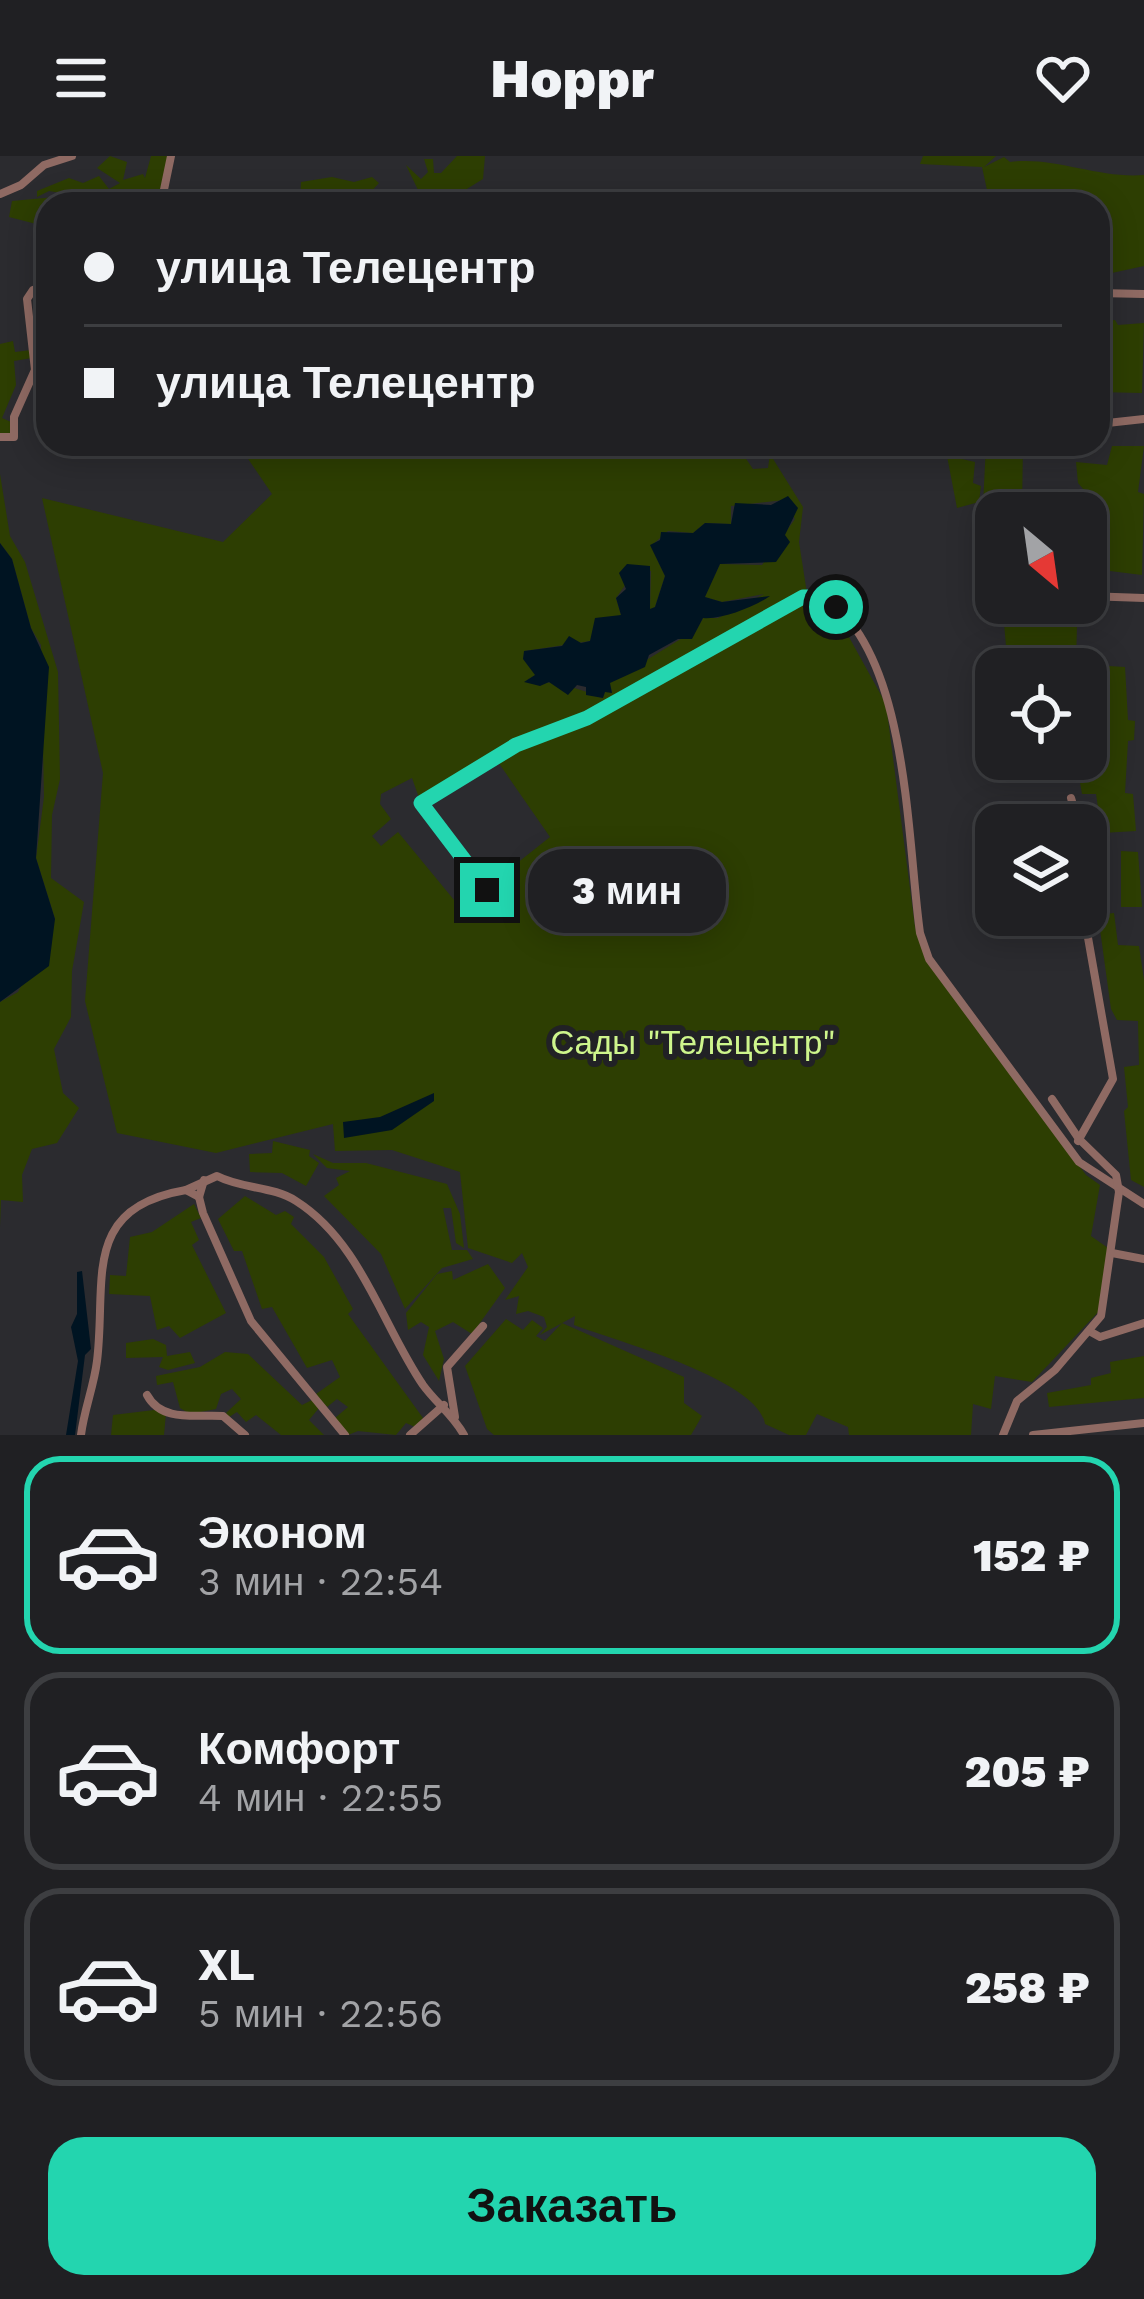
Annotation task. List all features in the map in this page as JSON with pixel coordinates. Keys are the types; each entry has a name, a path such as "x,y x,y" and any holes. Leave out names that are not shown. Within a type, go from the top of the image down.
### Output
{"street":[{"path":"0,194 21,185 44,165 72,156"},
{"path":"164,192 171,156"},
{"path":"0,437 14,437 14,417 35,370 27,299 36,289"},
{"path":"1110,293 1144,294"},
{"path":"1110,423 1144,419"},
{"path":"487,890 421,803 516,745 587,718 791,604 812,595 832,602 855,632 888,695 926,951 1071,1152 1119,1192 1144,1204"},
{"path":"1107,597 1144,598"},
{"path":"1071,797 1073,804"},
{"path":"1071,1152 1113,1079 1088,936"},
{"path":"1003,1435 1017,1401 1055,1370 1101,1316 1112,1253 1119,1192 1116,1174 1079,1139 1052,1099"},
{"path":"81,1435 97,1364 99,1274 107,1244 134,1206 217,1176 240,1187 284,1195 324,1223 383,1311 421,1382 464,1435"},
{"path":"205,1178 200,1198 251,1321 345,1435"},
{"path":"186,1190 200,1198"},
{"path":"1112,1253 1144,1258"},
{"path":"1090,1332 1100,1337 1144,1323"},
{"path":"455,1419 447,1367 483,1326"},
{"path":"147,1395 154,1407 183,1418 223,1416 245,1435"},
{"path":"410,1435 444,1406"},
{"path":"1033,1435 1144,1423"}],"green space":[{"path":"110,156 127,162 123,180 143,174 145,178 151,156 168,156 160,192 37,192 69,178 83,183 99,176 109,189 120,183 97,168"},
{"path":"457,156 485,156 483,179 462,192 419,192 406,165 421,179 428,172 424,159 433,159 434,173 441,173"},
{"path":"923,156 996,156 984,167 1004,157 1010,162 1144,175 1144,266 1110,273 1110,192 982,192 987,190 982,167 920,164"},
{"path":"332,177 354,182 372,177 379,183 371,192 300,192 301,182"},
{"path":"36,199 36,224 9,217 12,201"},
{"path":"1110,320 1118,325 1144,323 1142,393 1110,392"},
{"path":"13,341 15,352 31,350 32,358 14,361 16,385 2,418 11,422 10,436 0,433 0,344"},
{"path":"1112,446 1144,446 1138,492 1144,494 1142,575 1107,571 1107,492 1086,492 1078,483 1076,462 1107,465"},
{"name":"Сады \"Телецентр\"","path":"246,456 744,456 753,469 768,468 771,456 803,507 799,542 808,600 834,610 886,704 915,927 926,960 1086,1175 1100,1185 1091,1236 1108,1248 1101,1309 1032,1382 995,1376 991,1409 973,1404 971,1435 849,1435 848,1427 817,1414 806,1435 789,1435 765,1424 757,1407 713,1377 574,1325 575,1316 540,1335 547,1327 544,1317 528,1311 516,1314 519,1296 505,1300 528,1267 522,1253 512,1263 468,1248 460,1172 392,1150 335,1151 333,1124 216,1153 117,1133 85,1001 103,773 42,498 223,542 272,494","holes":["784,500 795,519 762,565 720,564 704,597 722,602 764,594 718,618 703,618 697,629 609,683 612,692 605,692 602,698 527,680 536,675 525,651 590,641 594,632 621,615 616,598 638,567 651,571 650,610 655,607 665,576 651,546 668,531 693,533 705,523 731,524 731,506","498,762 550,837 487,887 428,805","412,778 423,809 483,890 459,906 398,832 381,846 372,836 391,819 380,804 381,794"]},
{"path":"947,456 975,462 973,483 981,486 980,492 975,492 975,503 957,508"},
{"path":"985,456 1023,456 1022,492 984,492"},
{"path":"0,474 10,536 25,562 58,672 60,779 52,815 51,878 84,902 72,971 71,1017 54,1049 63,1093 79,1108 57,1143 32,1149 22,1175 23,1202 1,1200 0,1227 0,1002 18,992 55,919 36,858 44,797 41,645 31,628 12,559 0,543"},
{"path":"1004,624 1077,625 1076,648 1006,646"},
{"path":"1107,666 1125,667 1128,720 1135,721 1134,740 1128,741 1125,793 1133,794 1136,831 1107,833 1107,804 1098,804 1096,794 1082,794 1080,780 1107,780"},
{"path":"1121,851 1138,852 1142,907 1121,907"},
{"path":"1114,913 1118,945 1139,946 1144,980 1144,1187 1131,1180 1124,1111 1128,1107 1124,1067 1139,1065 1138,1021 1117,1020 1111,1009 1101,936 1107,936 1107,914"},
{"path":"273,1141 310,1150 309,1156 319,1163 306,1186 282,1173 250,1172 249,1154 272,1153"},
{"path":"313,1154 333,1163 366,1163 447,1184 460,1214 464,1248 456,1243 451,1208 443,1208 452,1250 467,1250 473,1259 442,1268 405,1309 381,1254 324,1196 339,1185 336,1178 350,1171 327,1168"},
{"path":"245,1196 276,1215 285,1211 294,1217 291,1224 324,1257 353,1309 348,1314 423,1418 415,1427 406,1423 396,1435 358,1431 348,1435 335,1418 348,1407 337,1399 327,1407 316,1394 340,1377 332,1360 307,1368 272,1307 262,1309 242,1251 234,1251 218,1219"},
{"path":"194,1204 201,1218 191,1222 199,1240 192,1245 226,1313 180,1338 169,1326 157,1330 150,1296 109,1294 110,1275 126,1276 130,1237 152,1232"},
{"path":"488,1264 505,1288 472,1334 453,1322 435,1331 444,1359 439,1381 423,1355 429,1327 421,1322 408,1330 406,1313 437,1274 452,1271 453,1280"},
{"path":"506,1319 523,1330 532,1320 543,1328 536,1336 545,1341 562,1323 684,1377 684,1403 702,1416 691,1435 494,1435 487,1429 465,1366"},
{"path":"153,1339 166,1345 167,1356 190,1352 195,1363 168,1370 159,1367 163,1357 126,1358 126,1343"},
{"path":"225,1352 248,1354 302,1405 312,1400 319,1408 309,1420 324,1435 281,1435 256,1415 246,1422 237,1412 229,1417 226,1413 241,1399 232,1389 221,1394 216,1409 190,1414 180,1408 173,1382 157,1385 156,1376 200,1367"},
{"path":"1144,1356 1144,1398 1049,1407 1047,1393 1091,1385 1091,1378 1111,1373 1110,1362"},
{"path":"166,1413 164,1435 111,1435 113,1415"}],"water":[{"path":"788,496 798,508 785,535 790,542 776,562 720,564 705,597 722,602 770,596 737,612 703,618 692,639 678,639 649,655 645,667 610,683 612,693 605,692 603,698 586,695 586,687 577,685 568,695 549,682 540,686 524,682 535,675 523,659 524,651 562,646 569,636 581,643 590,641 595,618 621,615 616,598 626,589 619,573 627,564 650,566 650,609 655,607 665,576 650,545 660,540 661,532 693,533 705,523 731,524 735,503 771,505"},
{"path":"0,543 12,559 31,628 49,667 36,858 55,919 49,966 0,1002"},
{"path":"434,1093 434,1101 392,1130 344,1138 343,1122 380,1117"},
{"path":"82,1271 91,1349 85,1355 75,1435 66,1435 78,1361 71,1327 77,1314 77,1272"}],"route":[{"path":"487,890 421,803 516,745 587,718 803,597 820,597 836,607"}]}
